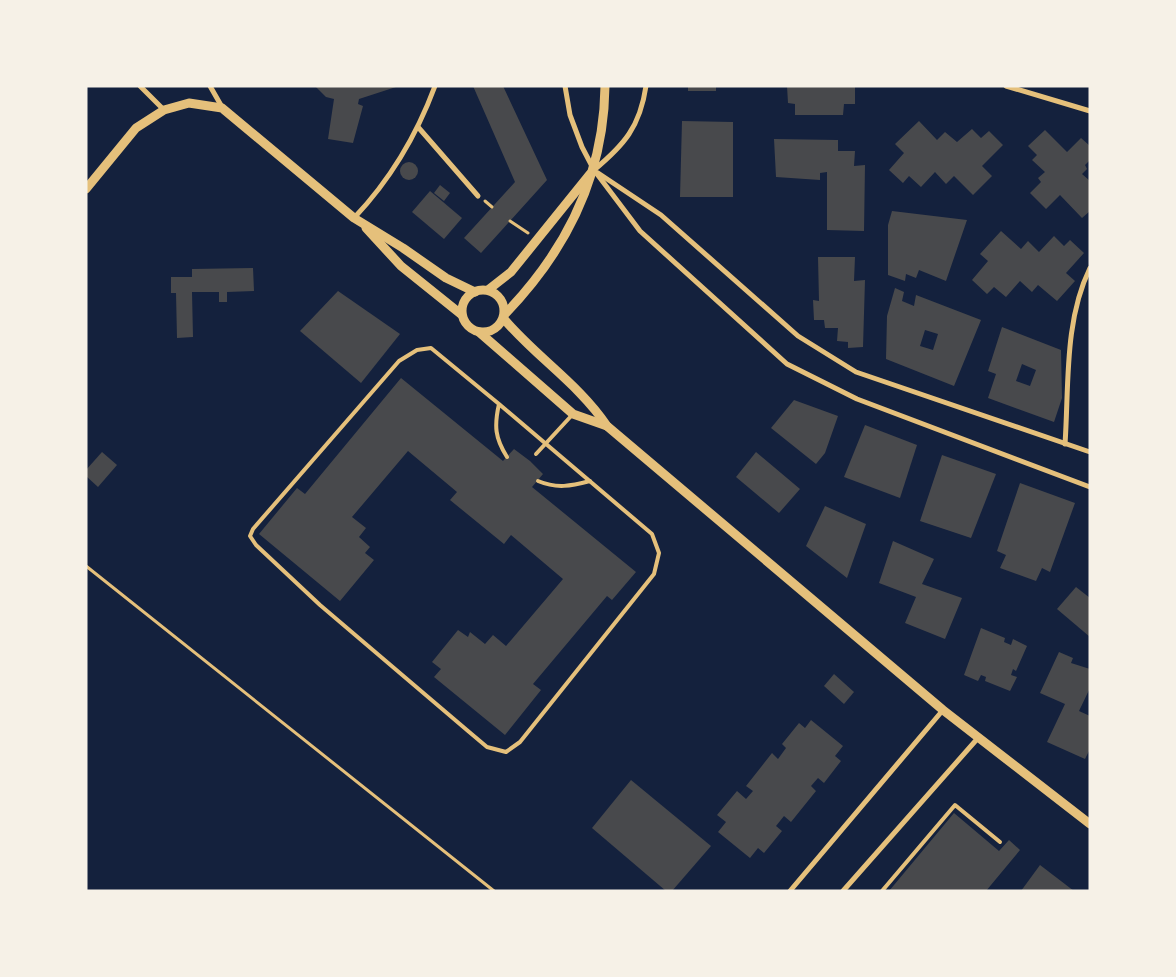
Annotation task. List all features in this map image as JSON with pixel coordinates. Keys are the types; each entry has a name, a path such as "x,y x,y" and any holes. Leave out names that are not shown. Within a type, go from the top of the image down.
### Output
{"street":[{"path":"140,86 164,110"},
{"path":"210,86 222,108 357,220 393,258 462,315 469,327 479,332 573,414 607,426"},
{"path":"357,220 390,176 418,127 435,86"},
{"path":"565,86 574,130 594,170 640,231 787,364 857,399 1090,487"},
{"path":"479,332 493,330 535,278 567,231 594,170 603,128 605,86"},
{"path":"462,315 466,298 475,292 488,290 507,276 594,170 619,148 631,133 641,113 646,86"},
{"path":"1006,86 1090,111"},
{"path":"86,188 136,128 164,110 189,103 222,108"},
{"path":"418,127 478,196"},
{"path":"594,170 660,215 798,336 856,372 1090,452"},
{"path":"357,220 403,248 446,278 475,292"},
{"path":"1065,444 1075,311 1080,290 1090,268"},
{"path":"488,290 500,297 504,306 504,317 525,344 592,404 607,426 943,710 1090,824"},
{"path":"790,891 943,710"},
{"path":"843,891 978,738"}],"lane":[{"path":"431,348 545,443 652,534 658,553 654,574 520,742 506,752 497,751 487,747 320,605 256,545 250,536 253,529 399,362 417,350 431,348"},
{"path":"499,404 495,434 507,457"},
{"path":"536,454 573,414"},
{"path":"538,481 548,486 564,488 590,481"},
{"path":"882,891 956,805 1000,842"}],"path":[{"path":"510,220 537,239"},
{"path":"86,566 494,891"}],"building":[{"path":"315,86 396,87 359,99 358,104 363,106 353,143 328,139 334,99 326,97"},
{"path":"473,86 503,86 547,180 481,253 464,238 515,182"},
{"path":"688,86 716,86 716,91 688,91"},
{"path":"787,86 855,86 855,104 844,104 843,115 795,115 795,104 788,103"},
{"path":"682,121 733,122 733,197 680,197"},
{"path":"919,121 937,140 945,132 957,142 972,129 981,138 989,131 1003,145 982,166 992,176 973,195 954,176 946,184 935,172 921,187 909,176 903,183 889,170 904,153 895,144"},
{"path":"1045,130 1067,152 1081,138 1090,146 1090,160 1085,165 1087,169 1082,174 1090,181 1090,211 1082,218 1060,195 1046,209 1030,193 1041,182 1038,178 1045,172 1032,160 1037,155 1028,146"},
{"path":"774,139 838,140 838,151 855,151 854,166 865,165 864,231 827,230 827,172 820,173 820,180 776,177"},
{"path":"409,162 415,165 418,171 415,177 409,180 403,177 400,171 403,165"},
{"path":"440,185 450,193 444,201 434,193"},
{"path":"430,191 462,218 444,239 412,212"},
{"path":"892,211 967,220 946,281 919,270 916,278 906,274 905,281 888,275 888,225"},
{"path":"1001,231 1021,249 1028,241 1039,252 1054,236 1064,246 1070,240 1084,253 1066,273 1075,281 1057,301 1038,285 1032,292 1020,281 1006,297 994,287 987,294 972,280 988,261 980,254"},
{"path":"818,257 855,257 854,281 865,280 863,347 848,348 848,342 837,341 838,328 825,328 824,320 814,320 813,300 819,301"},
{"path":"253,268 254,291 227,292 227,302 219,302 219,292 192,292 193,337 177,338 176,293 171,293 171,277 192,277 192,269"},
{"path":"895,288 904,292 902,301 914,306 916,295 981,320 954,386 886,359 887,316","holes":["925,330 938,334 933,350 920,346"]},
{"path":"338,291 400,334 361,383 300,331"},
{"path":"1002,327 1061,350 1062,398 1054,422 988,398 996,374 988,371","holes":["1022,364 1036,370 1030,386 1016,381"]},
{"path":"401,378 503,461 514,449 530,461 543,474 532,487 636,572 612,600 607,596 533,684 541,690 505,735 434,677 441,669 432,662 458,630 468,637 470,632 485,644 493,635 506,646 563,579 511,535 504,544 450,500 457,492 408,451 352,517 366,528 359,537 370,547 365,553 374,560 340,601 259,534 297,488 305,494"},
{"path":"794,400 838,416 825,453 816,464 771,428"},
{"path":"865,425 917,445 900,498 844,477"},
{"path":"102,452 117,465 98,487 86,476 86,470"},
{"path":"756,452 800,489 779,513 736,477"},
{"path":"942,455 996,474 971,538 920,521"},
{"path":"1020,483 1075,503 1050,572 1042,568 1036,581 1000,568 1006,555 997,551"},
{"path":"825,506 866,524 847,578 806,546"},
{"path":"893,541 934,559 922,584 962,598 945,639 905,623 916,597 879,583"},
{"path":"1076,587 1090,598 1090,637 1057,609"},
{"path":"981,628 1005,638 1004,642 1011,645 1013,639 1027,646 1016,671 1013,669 1011,675 1017,677 1010,691 985,681 986,677 981,675 978,681 964,675"},
{"path":"1059,652 1073,658 1071,663 1090,669 1090,688 1079,711 1090,716 1090,749 1085,759 1047,742 1065,704 1040,693"},
{"path":"834,674 854,692 844,704 824,686"},
{"path":"811,720 843,746 835,756 841,761 824,783 818,778 811,786 816,791 791,822 784,816 776,826 782,831 764,853 758,848 750,858 718,832 726,822 717,815 737,791 746,799 753,791 746,786 772,753 778,759 786,748 782,744 799,723 805,728"},
{"path":"631,780 711,846 672,891 666,891 592,828"},
{"path":"954,813 999,851 1009,840 1020,850 986,891 889,891"},
{"path":"1040,865 1074,891 1021,891"}]}
